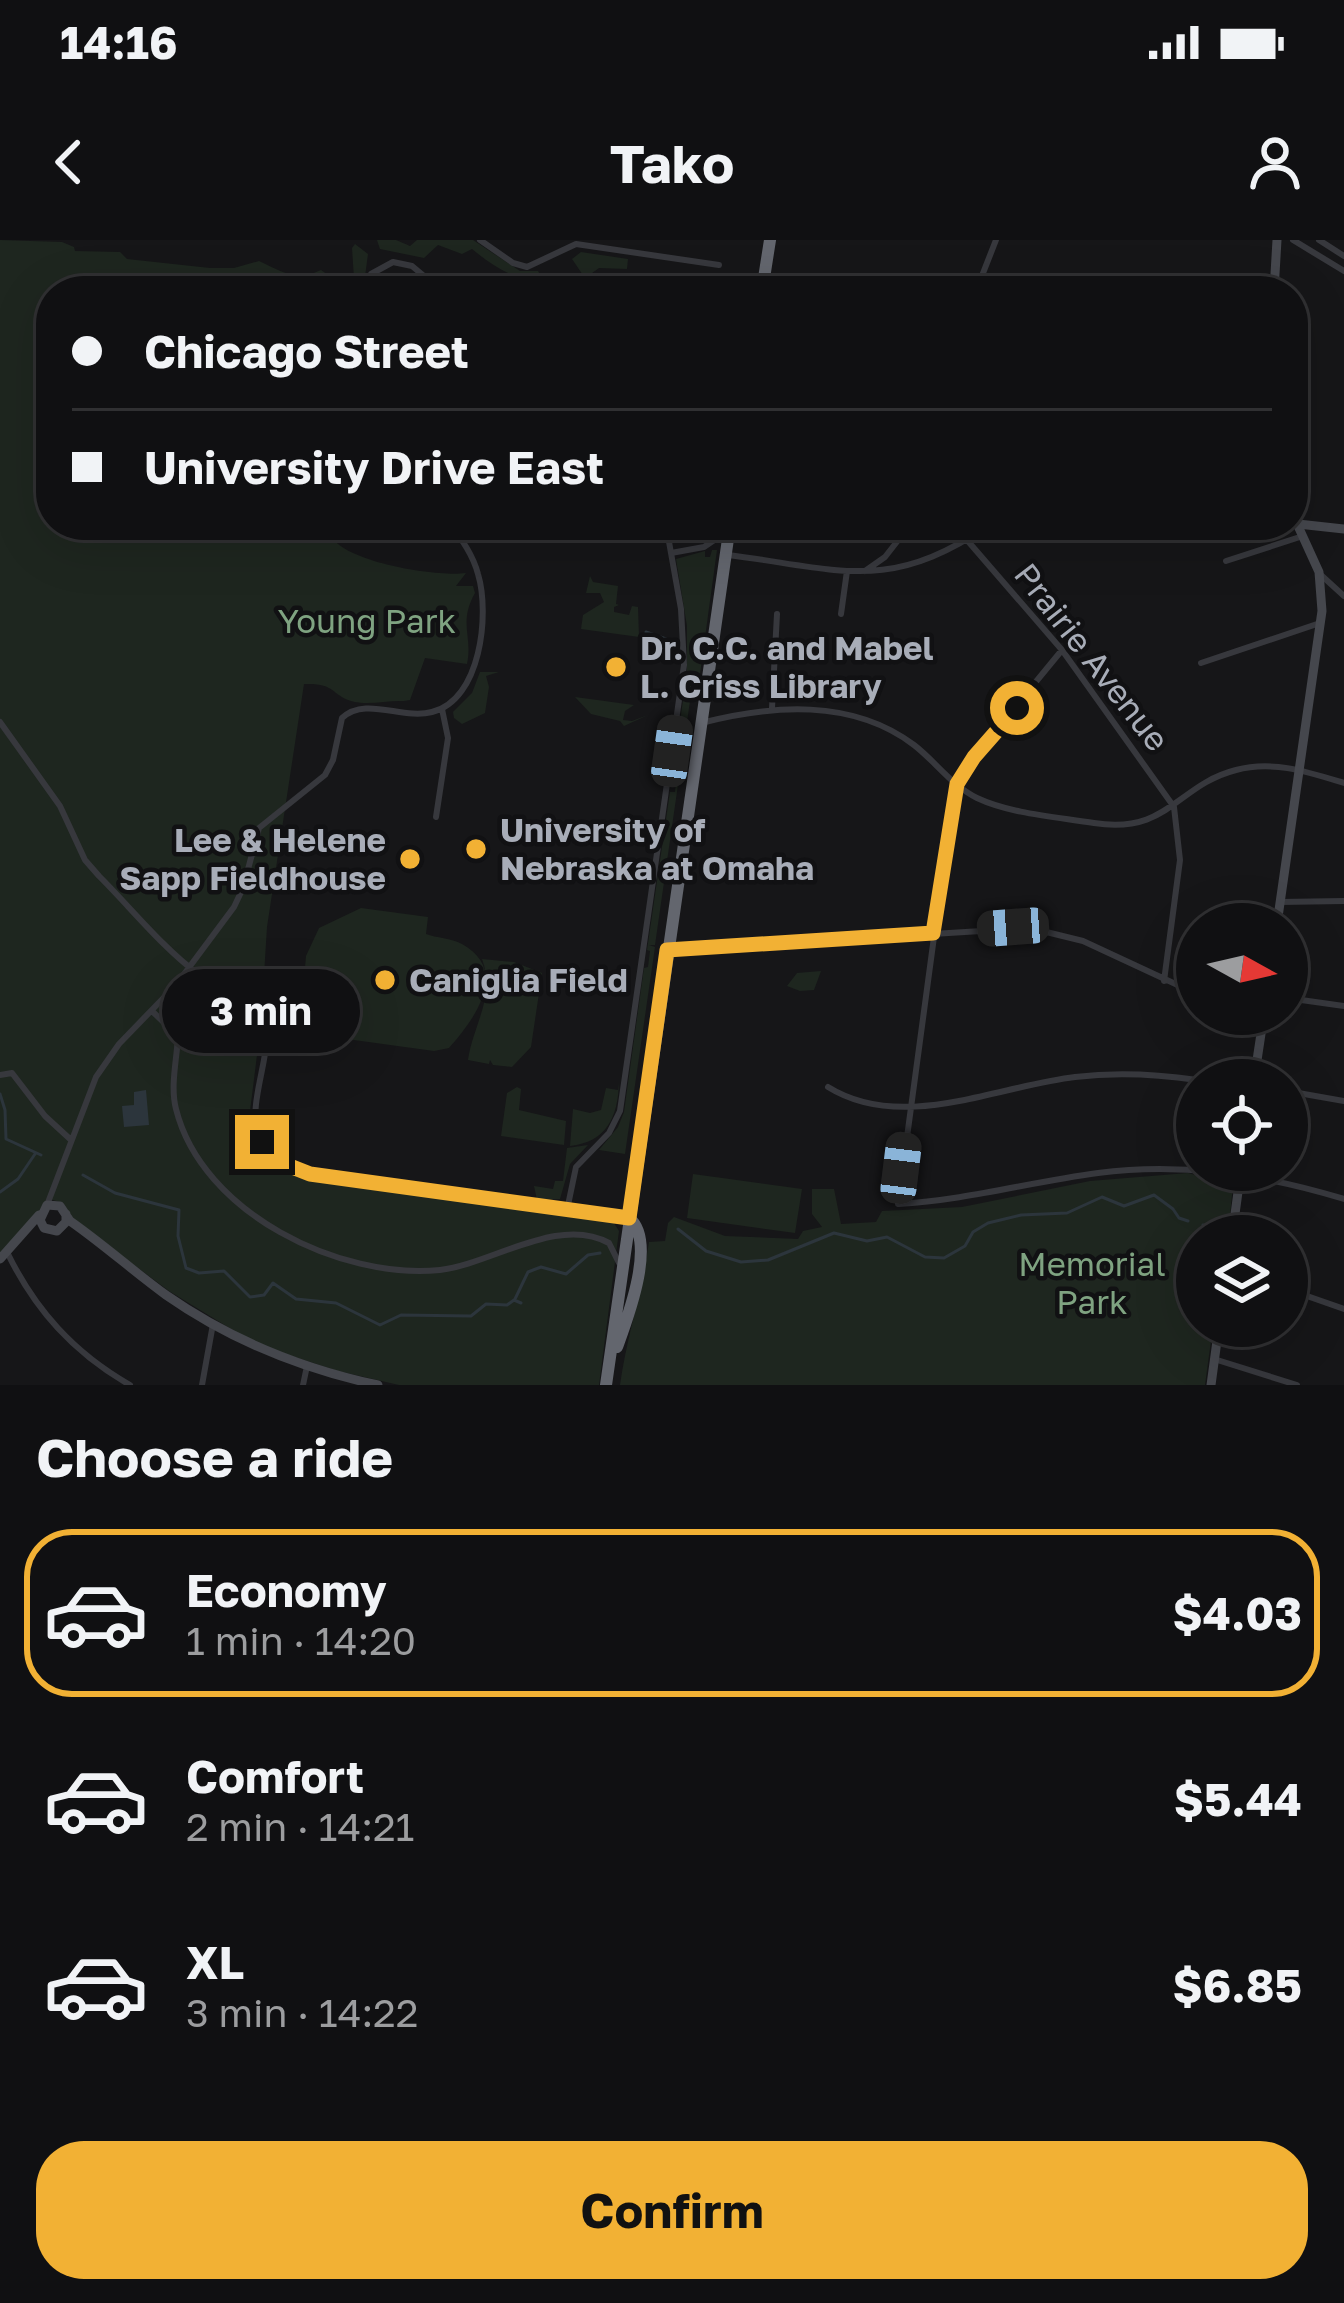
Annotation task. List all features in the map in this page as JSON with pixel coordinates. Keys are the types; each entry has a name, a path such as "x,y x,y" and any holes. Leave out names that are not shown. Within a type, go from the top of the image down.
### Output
{"highway":[{"path":"764,276 770,240"},
{"path":"607,1378 727,540"},
{"path":"607,1378 633,1302 640,1254 640,1233 629,1218"}],"main road":[{"path":"1275,276 1277,240"},
{"path":"1308,522 1344,529"},
{"path":"1280,902 1320,623 1319,572 1307,540"},
{"path":"3,1256 47,1205 56,1204 168,1297 213,1324 308,1366 378,1385"},
{"path":"61,1229 65,1211"},
{"path":"39,1215 48,1230"},
{"path":"3,1256 32,1235 48,1230 61,1229 101,1245"},
{"path":"1211,1385 1216,1347"}],"street":[{"path":"479,240 527,268 576,242 719,265"},
{"path":"982,276 996,240"},
{"path":"1293,240 1344,271"},
{"path":"1319,240 1344,256"},
{"path":"372,276 393,262 412,266 424,276"},
{"path":"65,1211 59,1202 62,1174 90,1088 110,1054 153,1012 240,897 259,828 330,767 345,715 360,708 417,714 442,709 460,696 471,679 483,604 472,557 461,540"},
{"path":"567,1210 576,1167 609,1133 620,1111 683,673 682,621 669,540"},
{"path":"671,553 709,546 715,540"},
{"path":"862,573 885,557 898,540"},
{"path":"725,554 862,573 920,564 967,540"},
{"name":"Prairie Avenue","path":"967,540 1063,650 1174,807"},
{"path":"1226,561 1290,540"},
{"path":"841,614 847,571"},
{"path":"1319,572 1344,596"},
{"path":"772,708 778,614"},
{"path":"1201,663 1320,623"},
{"path":"1063,650 957,784 898,1204 968,1199 1119,1171 1176,1169"},
{"path":"701,723 772,708 826,711 884,727 919,748 957,784 992,804 1108,825 1141,823 1234,770 1268,766 1344,783"},
{"path":"436,817 448,738 442,709"},
{"path":"0,722 60,806 85,860 190,967 208,980 246,994 262,1010 266,1030 255,1116 262,1142 277,1161 310,1174 629,1218"},
{"path":"1164,981 1180,860 1174,807"},
{"path":"1280,902 1344,901"},
{"path":"667,950 1013,927 1083,941 1176,986"},
{"path":"1308,1001 1344,1006"},
{"path":"153,1012 178,1036 174,1099 189,1142 226,1190 280,1232 356,1263 425,1270 472,1263 541,1240 589,1235 609,1243 621,1272"},
{"path":"0,1075 12,1072 70,1139"},
{"path":"828,1087 851,1098 909,1106 1100,1075 1176,1079"},
{"path":"1308,1095 1344,1101"},
{"path":"47,1205 62,1174"},
{"path":"1308,1190 1344,1199"},
{"path":"3,1256 51,1322 80,1352 130,1385"},
{"path":"1308,1296 1344,1309"},
{"path":"202,1385 213,1324"},
{"path":"1214,1359 1297,1385"},
{"path":"303,1385 308,1366"}],"green space":[{"name":"Young Park","path":"0,240 62,242 75,251 120,252 127,259 210,268 259,261 296,275 321,270 329,276 36,276 36,540 334,540 376,562 466,573 456,586 473,586 475,593 467,613 467,664 425,658 410,700 404,701 357,702 327,687 304,684 267,927 250,1111 254,1135 264,1153 297,1176 614,1223 619,1231 599,1385 399,1385 270,1349 169,1291 71,1218 63,1203 49,1199 0,1262"},
{"path":"377,240 410,246 417,240 473,240 520,271 538,271 541,276 514,276 472,249 462,254 438,245 424,258 380,249"},
{"path":"355,244 368,254 365,276 354,276 352,248"},
{"path":"581,252 628,259 627,269 599,268 584,276 572,259"},
{"path":"717,550 699,681 693,681 692,692 687,691 687,626 676,559 705,551 705,557 710,557"},
{"path":"590,576 593,582 618,586 619,605 614,612 629,615 632,606 638,607 639,637 581,629 583,615 604,602 600,593 586,593"},
{"path":"480,672 499,672 486,676 485,713 462,724 453,712 472,693"},
{"path":"684,693 691,694 655,945 649,945 655,947 625,1154 599,1150 624,1112 670,792 675,792 672,779"},
{"path":"575,697 634,705 625,711 623,720 648,715 624,726 591,714"},
{"path":"361,908 428,917 426,934 458,942 476,955 484,968 483,996 449,1048 434,1051 332,1037 312,1015 303,991 306,956 319,928"},
{"path":"482,959 514,962 542,973 531,1047 512,1067 468,1060 485,998"},
{"path":"821,971 814,990 787,986 797,973"},
{"path":"619,1082 616,1107 608,1126 593,1139 570,1146 573,1109 601,1110 606,1088 618,1090"},
{"path":"521,1089 519,1110 566,1121 564,1145 501,1136 507,1093"},
{"path":"588,1145 570,1164 560,1199 537,1200 534,1186 553,1189 555,1181 563,1181 567,1148"},
{"path":"693,1174 802,1189 795,1233 687,1218"},
{"name":"Memorial Park","path":"1176,1174 1176,1191 1232,1191 1230,1215 1176,1215 1176,1347 1210,1347 1205,1385 620,1385 649,1242 665,1241 674,1217 725,1236 798,1239 803,1231 822,1227 812,1214 812,1189 834,1189 841,1224 876,1222 882,1211 962,1207 1090,1181"}],"shaded area":[{"path":"146,1090 149,1125 124,1127 122,1106 134,1105 134,1092"}],"waterway":[{"path":"646,632 666,639"},
{"path":"0,1094 6,1139 41,1155"},
{"path":"0,1192 18,1179 35,1154"},
{"path":"83,1175 115,1193 179,1210 178,1236 186,1268 199,1273 224,1271 250,1297 264,1295 273,1283 296,1299 336,1303 380,1325 401,1315 471,1316 486,1304 521,1303"},
{"path":"678,1229 706,1251 741,1262 768,1260 834,1233 867,1241 887,1237 925,1257 944,1258 965,1246 973,1232 988,1223 1021,1215 1067,1213 1102,1197 1124,1206 1154,1195 1177,1215"},
{"path":"515,1299 528,1272 541,1267 566,1274 588,1255 600,1253"}],"place":[{"name":"Dr. C.C. and Mabel L. Criss Library","path":"616,667"},
{"name":"University of Nebraska at Omaha","path":"476,849"},
{"name":"Lee & Helene Sapp Fieldhouse","path":"410,859"},
{"name":"Caniglia Field","path":"385,980"}],"route":[{"path":"262,1142 277,1161 310,1174 629,1218 667,950 933,933 957,784 1017,708"}]}
